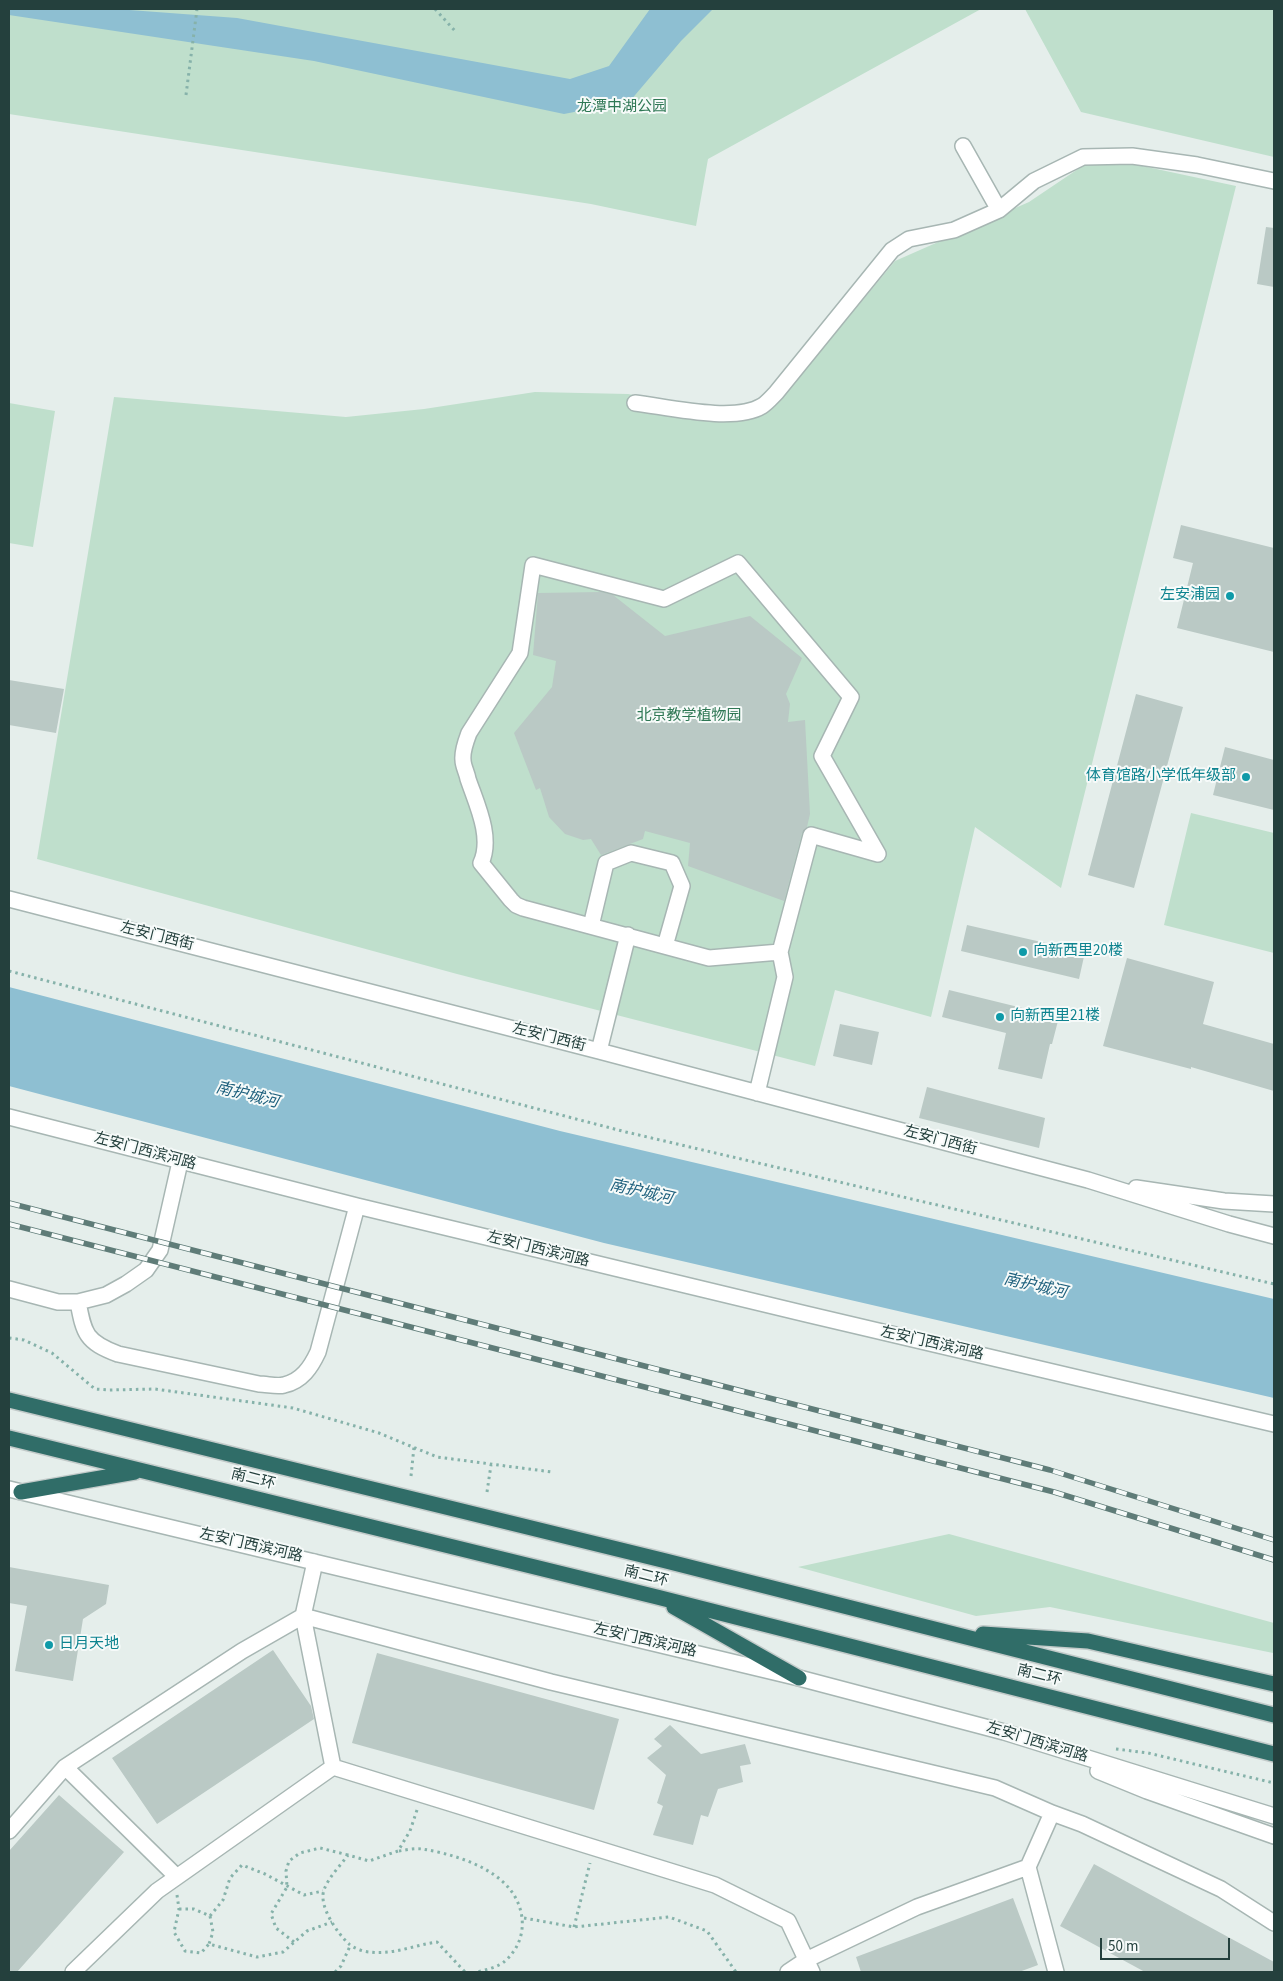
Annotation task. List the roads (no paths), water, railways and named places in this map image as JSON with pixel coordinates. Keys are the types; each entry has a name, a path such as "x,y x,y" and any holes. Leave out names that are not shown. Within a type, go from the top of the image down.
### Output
{"highway":[{"name":"南二环","path":"9,1400 666,1561 1274,1715"},
{"name":"南二环","path":"9,1438 657,1597 1274,1754"},
{"path":"15,1490 141,1471"},
{"path":"657,1597 800,1678"},
{"path":"948,1632 1088,1641 1274,1684"}],"street":[{"path":"963,146 999,210"},
{"path":"635,403 713,414 740,414 762,406 776,393 892,250 909,239 954,230 999,210 1034,182 1083,157 1132,156 1197,165 1274,181"},
{"path":"757,1093 786,977 780,952 811,835 878,854 822,756 851,697 738,563 664,599 533,565 520,653 469,733 465,745 463,760 485,840 485,856 481,863 516,905 709,958 780,952"},
{"path":"591,926 606,863 631,853 672,863 682,886 666,946"},
{"name":"左安门西街","path":"9,899 599,1051 1088,1180 1274,1236"},
{"path":"599,1051 628,935"},
{"name":"左安门西滨河路","path":"9,1117 357,1206 796,1312 1274,1424"},
{"path":"9,1289 58,1302 78,1302 106,1295 146,1270 160,1250 180,1162"},
{"name":"左安门西街","path":"1088,1180 1224,1201 1274,1204"},
{"path":"78,1302 83,1328 98,1346 118,1354 259,1384 283,1386 298,1379 310,1369 318,1352 357,1206"},
{"name":"左安门西滨河路","path":"15,1490 800,1678 1004,1732 1274,1816"},
{"path":"315,1562 304,1616 333,1767"},
{"path":"9,1831 65,1767 242,1651 304,1616 551,1682 995,1788 1082,1824 1221,1889 1274,1922"},
{"path":"1004,1732 1147,1790 1274,1836"},
{"path":"65,1767 177,1877"},
{"path":"333,1767 715,1885 788,1922 809,1966"},
{"path":"73,1972 157,1891 333,1767"},
{"path":"1052,1813 1028,1867 1056,1972"},
{"path":"788,1972 809,1966 917,1907 1028,1867"}],"water":[{"path":"9,9 116,9 237,18 570,79 609,66 650,9 713,9 681,41 630,101 564,114 314,61 9,15"},
{"name":"南护城河","path":"9,987 560,1131 1274,1299 1274,1398 604,1243 9,1086"}],"railway":[{"path":"9,1203 1050,1470 1274,1540"},
{"path":"9,1224 1054,1492 1274,1560"}],"place":[{"name":"左安浦园","path":"1230,596"},
{"name":"体育馆路小学低年级部","path":"1246,777"},
{"name":"向新西里20楼","path":"1023,952"},
{"name":"向新西里21楼","path":"1000,1017"},
{"name":"日月天地","path":"49,1645"}],"park label":[{"name":"龙潭中湖公园","path":"622,108"},
{"name":"北京教学植物园","path":"689,717"}]}
